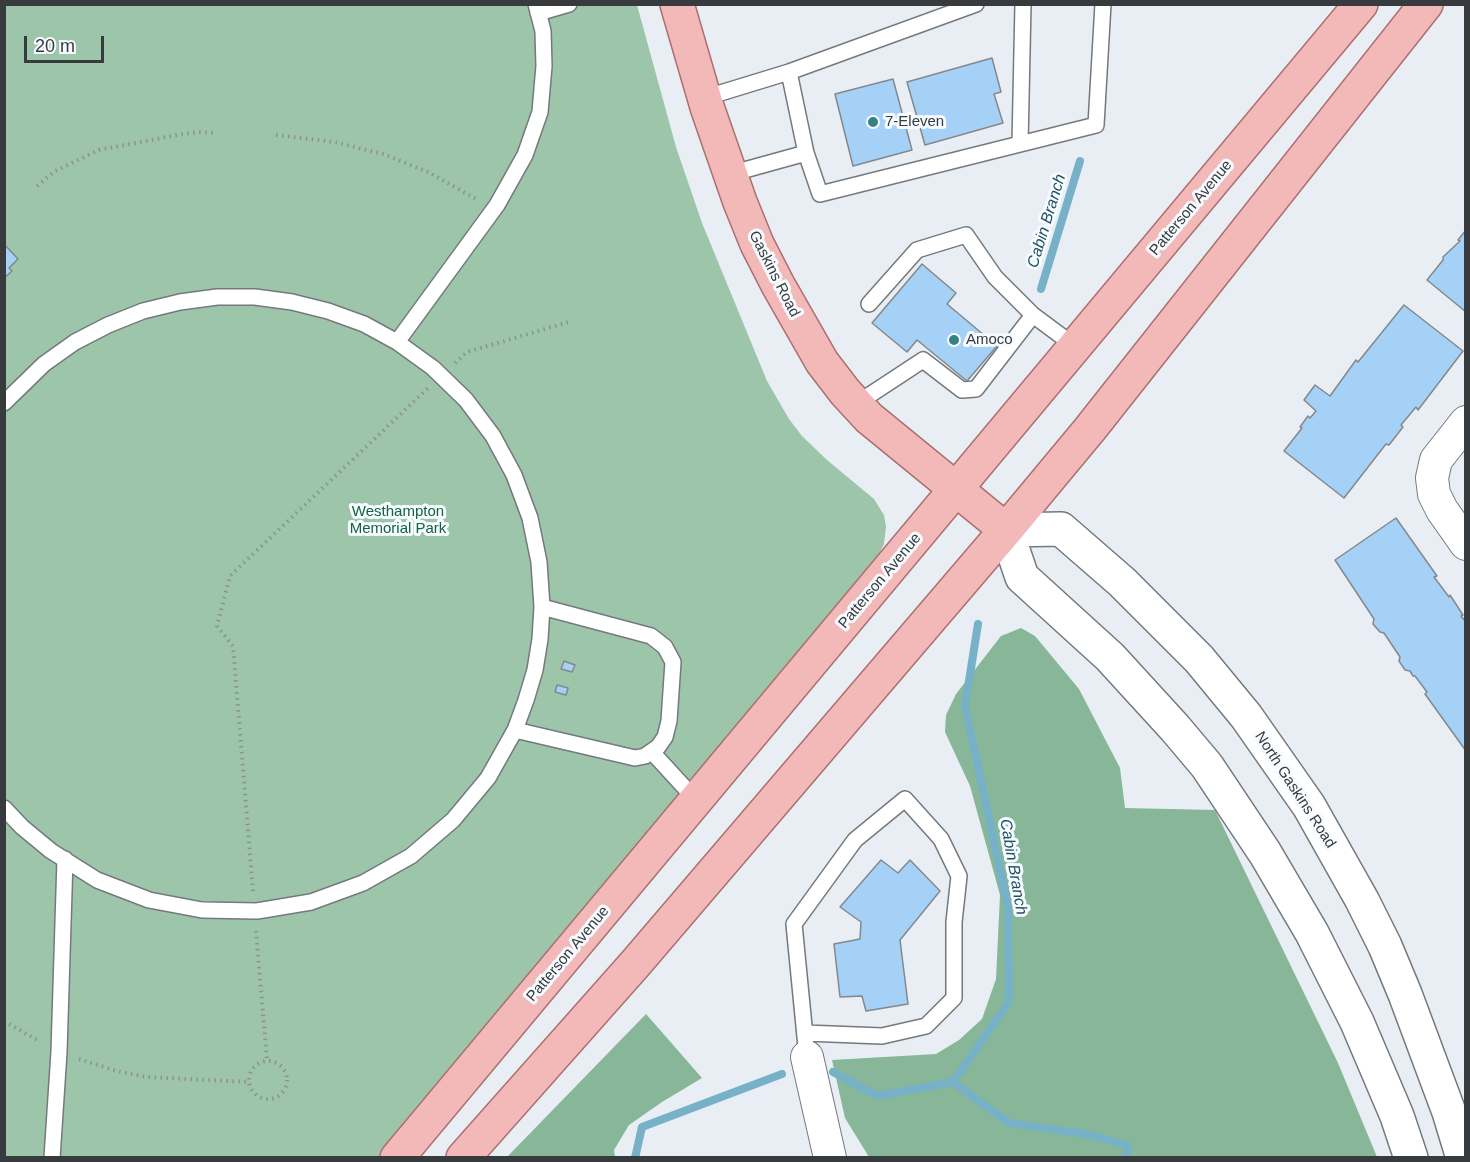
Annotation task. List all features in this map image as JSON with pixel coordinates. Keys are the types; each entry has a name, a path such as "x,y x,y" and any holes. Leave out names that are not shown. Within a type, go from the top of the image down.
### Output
{"main road":[{"name":"Gaskins Road","path":"677,4 704,98 757,244 822,362 856,404 878,426 957,490"},
{"name":"Patterson Avenue","path":"397,1158 1361,4"},
{"path":"463,1158 635,964 1006,530 1097,420 1426,4"},
{"path":"957,490 1006,530 1022,577 1110,657 1175,728 1206,766 1265,854 1312,933 1357,1022 1397,1116 1411,1158"},
{"name":"North Gaskins Road","path":"1006,530 1061,529 1122,582 1199,659 1246,716 1309,806 1385,946 1457,1109 1463,1158"}],"street":[{"path":"1466,422 1436,460 1432,478 1434,494 1442,510 1466,544"},
{"path":"806,1045 830,1158"}],"lane":[{"path":"397,342 493,212 525,155 540,112 544,66 543,31 537,8 569,4"},
{"path":"704,98 789,72 976,4"},
{"path":"1020,144 1023,4"},
{"path":"789,72 806,153 820,194 1096,125 1103,4"},
{"path":"730,174 806,153"},
{"path":"869,304 917,250 966,235 995,277 1033,315 1076,346"},
{"path":"4,403 44,364 75,342 135,314 180,302 217,297 255,297 292,302 328,311 364,324 397,342 441,376 466,400 493,436 514,475 530,518 539,562 542,607 535,670 526,700 515,730 488,778 453,820 411,855 363,883 311,902 255,911 202,910 149,900 98,880 51,851 22,827 4,808"},
{"path":"856,404 923,360 962,390 976,389 1033,315"},
{"path":"515,730 635,758 652,752 658,747 665,737 669,721 673,662 670,654 651,636 542,607"},
{"path":"652,752 696,800"},
{"path":"904,799 941,839 959,876 954,922 954,998 926,1026 882,1036 806,1045 794,924 855,840 904,799"},
{"path":"52,1158 60,1052 65,859"}],"path":[{"path":"37,186 56,171 99,150 177,135 198,132 214,133"},
{"path":"276,135 360,147 406,162 447,182 493,212"},
{"path":"267,1060 233,646 217,626 230,576 467,352 572,321"},
{"path":"4,1021 60,1052 95,1065 146,1077 249,1082"},
{"path":"267,1060 280,1064 287,1074 288,1081 283,1093 271,1099 259,1097 249,1082 252,1070 261,1061 267,1060"}],"green space":[{"name":"Westhampton Memorial Park","path":"5,5 637,5 676,147 702,223 767,381 789,419 802,436 874,499 884,515 886,527 884,544 877,558 861,579 379,1157 5,1158"},
{"path":"1021,628 1035,636 1079,689 1120,768 1125,808 1215,810 1338,1063 1377,1157 869,1157 845,1118 832,1060 936,1054 959,1040 982,1019 996,979 1000,895 970,786 945,732 946,715 956,694 1001,636"},
{"path":"646,1014 702,1078 629,1125 614,1150 615,1157 507,1157"}],"building":[{"path":"992,58 1001,92 994,94 1003,123 925,145 907,82"},
{"name":"7-Eleven","path":"893,79 912,150 853,166 835,94"},
{"path":"1466,230 1466,312 1427,280 1443,257 1460,241 1458,240"},
{"path":"4,244 18,259 9,268 12,271 4,278"},
{"path":"922,264 956,293 947,304 997,346 967,381 917,340 907,352 872,323"},
{"path":"1404,305 1463,351 1418,410 1416,407 1401,425 1403,427 1389,445 1386,444 1344,498 1284,451 1302,428 1300,427 1308,416 1310,418 1316,411 1304,400 1315,385 1330,396 1356,360 1358,362"},
{"path":"1396,518 1437,576 1434,577 1449,597 1450,595 1466,622 1466,751 1425,694 1427,692 1415,676 1405,670 1399,661 1400,657 1384,633 1373,624 1374,619 1335,560"},
{"path":"564,661 575,665 572,672 561,669"},
{"path":"557,685 568,688 566,695 555,692"},
{"path":"881,860 898,873 910,860 940,891 900,940 908,1004 866,1011 862,996 840,997 834,944 860,939 861,922 840,907"}],"waterway":[{"name":"Cabin Branch","path":"1041,289 1080,161"},
{"name":"Cabin Branch","path":"833,1072 877,1096 953,1082 1009,1002 1008,907 965,706 978,624"},
{"name":"Cabin Branch","path":"635,1158 642,1127 782,1074"},
{"path":"953,1082 1009,1123 1091,1135 1128,1146 1126,1158"}],"place":[{"name":"7-Eleven","path":"873,122"},
{"name":"Amoco","path":"954,340"}]}
